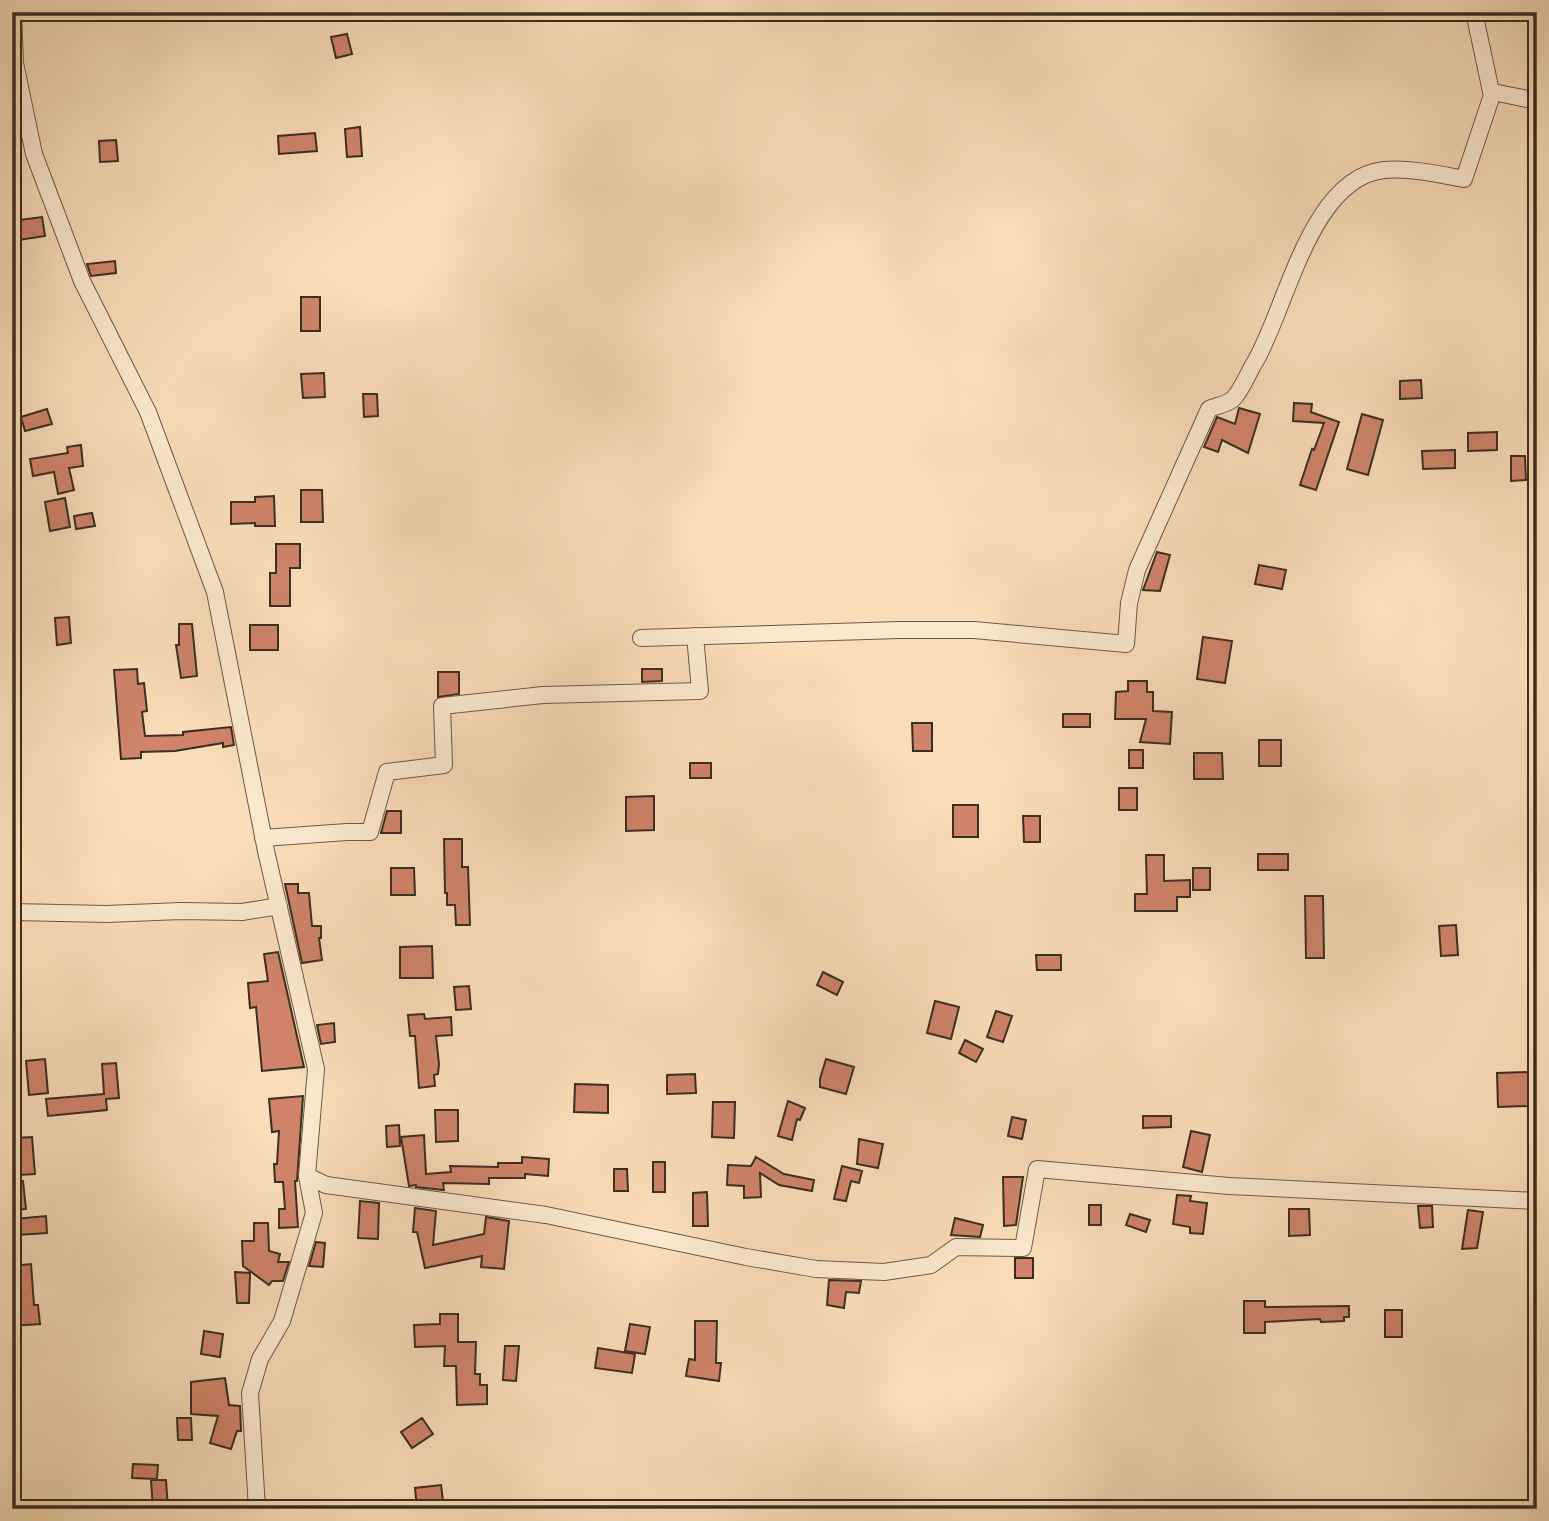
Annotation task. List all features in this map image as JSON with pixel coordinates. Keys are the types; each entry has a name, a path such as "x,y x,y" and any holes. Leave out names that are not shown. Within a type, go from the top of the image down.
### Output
{"street":[{"path":"13,12 15,62 34,155 82,281 148,411 215,592 263,838 316,1069 307,1176 314,1213 282,1321 260,1359 250,1393 257,1509"},
{"path":"1474,12 1492,96"},
{"path":"641,638 898,629 974,630 1035,638 1126,644 1129,603 1137,570 1209,409 1232,400 1253,365 1310,237 1334,198 1354,180 1382,170 1419,170 1464,179 1493,92 1537,101"},
{"path":"263,838 370,832 387,772 444,765 442,706 543,695 699,691 695,636"},
{"path":"12,912 242,912 279,906"},
{"path":"307,1176 326,1185 546,1215 816,1269 884,1272 931,1265 956,1247 1023,1248 1037,1169 1229,1186 1537,1201"}],"building":[{"path":"347,34 352,54 336,58 331,37"},
{"path":"360,127 362,156 347,157 345,129"},
{"path":"315,133 317,151 279,154 278,136"},
{"path":"116,140 118,161 100,162 99,141"},
{"path":"42,217 45,236 12,241 12,221"},
{"path":"115,261 116,273 91,276 87,264"},
{"path":"301,297 320,297 320,331 301,331"},
{"path":"324,373 325,397 303,398 301,374"},
{"path":"1421,380 1422,398 1400,399 1400,381"},
{"path":"363,394 377,394 378,416 364,417"},
{"path":"1294,403 1312,404 1311,412 1339,422 1316,490 1300,485 1324,423 1293,421"},
{"path":"1239,408 1260,414 1248,453 1222,440 1218,452 1204,447 1217,417 1235,424"},
{"path":"47,409 52,424 25,431 21,417"},
{"path":"1362,414 1383,420 1368,475 1347,469"},
{"path":"1497,432 1497,450 1468,451 1468,433"},
{"path":"81,445 83,466 69,468 74,490 58,494 54,472 33,476 30,459 68,453 67,447"},
{"path":"1455,450 1455,468 1423,469 1422,451"},
{"path":"1511,456 1525,456 1526,480 1511,481"},
{"path":"301,490 322,490 323,522 301,522"},
{"path":"274,496 275,526 231,524 231,502 255,502 255,497"},
{"path":"65,498 70,527 50,531 45,502"},
{"path":"92,513 95,526 76,529 74,516"},
{"path":"276,544 300,544 300,568 290,568 290,606 270,606 270,573 276,573"},
{"path":"1157,552 1170,555 1160,591 1143,590"},
{"path":"1259,565 1286,570 1282,589 1255,584"},
{"path":"69,617 71,643 57,645 55,618"},
{"path":"179,624 192,624 197,676 181,678 176,645 179,645"},
{"path":"250,625 278,625 278,650 250,650"},
{"path":"1203,637 1232,641 1225,683 1197,679"},
{"path":"137,669 138,684 144,683 147,711 142,712 145,736 183,735 183,732 231,727 234,745 223,747 223,743 175,751 141,752 141,758 121,759 114,670"},
{"path":"642,669 662,669 662,681 642,682"},
{"path":"438,672 459,672 459,694 438,697"},
{"path":"1128,681 1147,681 1147,692 1153,692 1153,711 1172,712 1170,744 1140,742 1146,719 1115,719 1116,692 1128,691"},
{"path":"1063,714 1090,714 1090,727 1063,727"},
{"path":"912,723 932,723 932,751 913,751"},
{"path":"1259,740 1281,740 1281,766 1259,766"},
{"path":"1129,750 1143,750 1143,768 1129,768"},
{"path":"1194,753 1222,753 1223,779 1194,779"},
{"path":"690,763 711,763 711,778 690,778"},
{"path":"1119,788 1137,788 1137,810 1119,810"},
{"path":"654,796 654,830 626,831 626,797"},
{"path":"953,805 978,805 978,837 953,837"},
{"path":"387,811 401,811 401,833 381,833"},
{"path":"1023,816 1040,816 1040,842 1024,842"},
{"path":"444,839 462,839 462,867 468,867 470,925 456,925 455,905 447,905"},
{"path":"1258,854 1288,854 1288,870 1258,870"},
{"path":"1146,855 1164,855 1164,881 1190,880 1190,897 1177,897 1177,911 1135,911 1135,894 1147,894"},
{"path":"391,868 414,868 415,895 391,895"},
{"path":"1193,868 1210,868 1210,890 1193,890"},
{"path":"285,884 298,884 298,893 309,893 312,926 321,926 319,938 322,960 302,963"},
{"path":"1305,896 1323,896 1324,958 1306,958"},
{"path":"1456,925 1458,955 1441,956 1439,926"},
{"path":"432,946 433,978 400,978 400,947"},
{"path":"278,952 304,1067 262,1071 256,1007 250,1008 248,983 268,981 264,954"},
{"path":"1036,955 1061,955 1061,970 1037,970"},
{"path":"823,972 843,982 837,995 817,985"},
{"path":"469,986 471,1009 456,1010 454,987"},
{"path":"935,1001 959,1007 951,1039 927,1033"},
{"path":"996,1011 1012,1016 1003,1042 987,1037"},
{"path":"424,1014 425,1019 451,1017 452,1035 436,1036 439,1064 438,1074 434,1075 435,1086 419,1088 415,1036 410,1036 408,1015"},
{"path":"334,1023 335,1042 321,1044 317,1025"},
{"path":"965,1040 983,1049 976,1062 959,1053"},
{"path":"45,1059 48,1093 29,1095 26,1061"},
{"path":"826,1059 854,1067 846,1094 820,1087"},
{"path":"116,1063 119,1098 106,1099 107,1110 48,1116 46,1099 104,1094 102,1064"},
{"path":"1528,1072 1529,1106 1498,1107 1497,1073"},
{"path":"695,1074 696,1093 667,1094 667,1075"},
{"path":"575,1084 608,1085 608,1113 574,1112"},
{"path":"303,1096 295,1181 298,1227 279,1228 279,1209 285,1209 283,1182 275,1182 274,1164 277,1164 279,1131 272,1132 269,1099"},
{"path":"788,1101 805,1108 800,1120 797,1119 792,1140 778,1136"},
{"path":"713,1102 735,1102 734,1138 712,1137"},
{"path":"435,1110 458,1110 458,1141 436,1142"},
{"path":"1143,1116 1171,1116 1171,1127 1143,1128"},
{"path":"1012,1117 1026,1120 1022,1139 1008,1136"},
{"path":"399,1125 400,1146 387,1147 386,1126"},
{"path":"1191,1131 1210,1135 1202,1172 1183,1167"},
{"path":"424,1135 426,1174 451,1172 450,1166 498,1167 498,1163 522,1163 522,1157 549,1159 548,1176 525,1174 525,1178 489,1178 489,1184 443,1183 444,1190 409,1186 401,1137"},
{"path":"32,1137 35,1174 19,1175 16,1138"},
{"path":"859,1139 883,1144 878,1168 857,1164"},
{"path":"756,1157 784,1174 814,1180 812,1191 779,1185 760,1173 761,1197 744,1198 744,1186 727,1185 728,1165 751,1166"},
{"path":"653,1162 665,1162 665,1192 653,1192"},
{"path":"842,1166 862,1171 859,1183 851,1181 846,1201 834,1199"},
{"path":"614,1169 627,1169 628,1191 614,1191"},
{"path":"1003,1177 1023,1177 1016,1225 1004,1226"},
{"path":"23,1181 26,1209 12,1210 12,1182"},
{"path":"707,1192 708,1226 693,1226 693,1193"},
{"path":"1177,1195 1191,1196 1190,1201 1207,1203 1203,1234 1190,1233 1190,1227 1173,1224"},
{"path":"360,1201 379,1203 378,1239 358,1238"},
{"path":"1089,1205 1101,1205 1101,1225 1089,1225"},
{"path":"1418,1206 1432,1206 1433,1227 1420,1228"},
{"path":"415,1208 436,1211 433,1245 484,1234 486,1217 509,1221 504,1269 481,1267 482,1256 425,1268 417,1232 413,1232"},
{"path":"1289,1209 1309,1209 1310,1235 1289,1236"},
{"path":"1468,1210 1483,1212 1477,1248 1462,1249"},
{"path":"1130,1214 1150,1220 1146,1232 1126,1225"},
{"path":"46,1216 47,1233 17,1235 15,1219"},
{"path":"955,1218 983,1225 980,1237 951,1235"},
{"path":"254,1223 268,1223 269,1251 280,1254 278,1262 289,1262 283,1281 272,1281 269,1285 243,1266 242,1241 254,1241"},
{"path":"316,1242 325,1243 323,1267 309,1266"},
{"path":"1015,1258 1033,1258 1033,1278 1015,1278"},
{"path":"31,1264 34,1305 38,1305 40,1324 12,1326 12,1307 15,1307 12,1266"},
{"path":"235,1272 250,1273 249,1303 237,1303"},
{"path":"829,1280 861,1281 859,1293 846,1292 844,1308 827,1305"},
{"path":"1244,1301 1265,1301 1265,1307 1349,1306 1349,1317 1344,1317 1344,1321 1321,1322 1320,1319 1265,1322 1265,1333 1244,1333"},
{"path":"1385,1310 1402,1310 1402,1337 1385,1337"},
{"path":"440,1314 458,1314 458,1342 476,1342 475,1374 480,1374 480,1385 487,1385 487,1404 457,1405 456,1366 444,1366 445,1346 415,1347 414,1325 440,1324"},
{"path":"695,1321 717,1321 716,1363 721,1363 719,1381 686,1376 689,1359 695,1360"},
{"path":"630,1324 650,1327 645,1354 625,1351"},
{"path":"204,1331 223,1334 220,1357 201,1354"},
{"path":"505,1346 519,1346 516,1381 503,1380"},
{"path":"598,1348 635,1354 632,1373 595,1368"},
{"path":"225,1378 229,1405 240,1406 241,1431 237,1431 231,1449 210,1443 218,1416 191,1414 191,1382"},
{"path":"177,1418 191,1418 192,1440 178,1440"},
{"path":"422,1418 433,1434 412,1448 401,1432"},
{"path":"133,1464 158,1465 157,1479 132,1478"},
{"path":"151,1480 166,1480 168,1509 153,1509"},
{"path":"441,1485 444,1509 417,1509 415,1488"}]}
